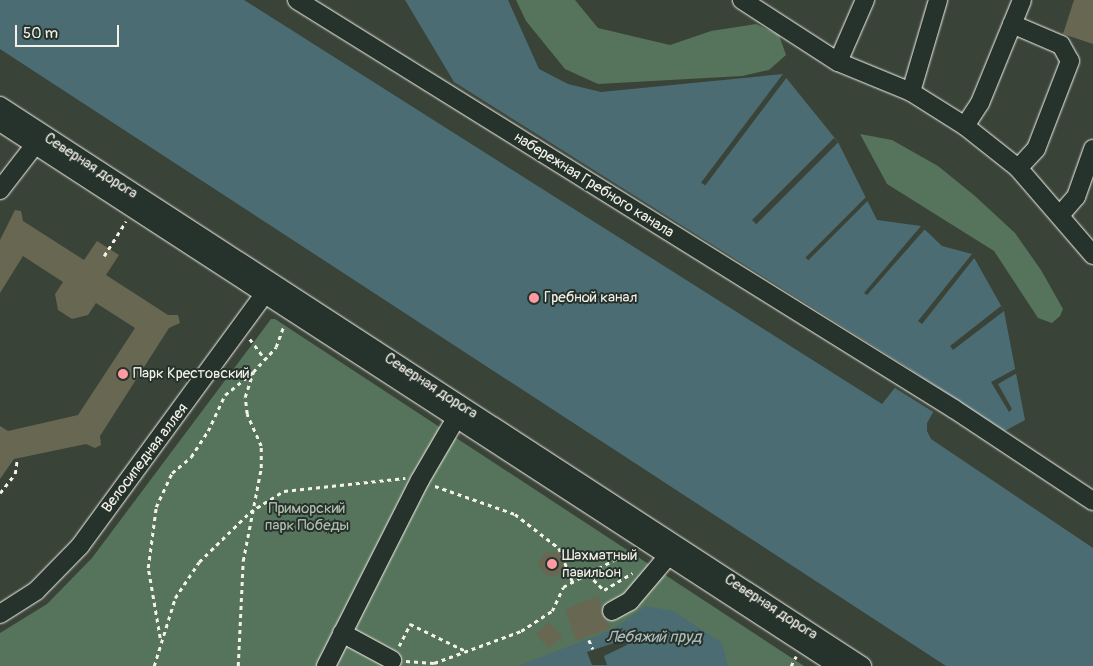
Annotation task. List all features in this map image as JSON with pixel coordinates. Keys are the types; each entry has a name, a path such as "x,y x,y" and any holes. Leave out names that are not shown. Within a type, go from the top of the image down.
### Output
{"street":[{"name":"набережная Гребного канала","path":"297,0 318,5 954,409 1093,501"},
{"path":"742,0 838,62 910,92 965,126 1018,168 1061,214 1093,255"},
{"path":"838,62 865,0"},
{"path":"910,92 938,0"},
{"path":"965,126 980,103 1022,0"},
{"path":"1012,24 1062,44 1070,62 1036,149 1018,168"},
{"name":"Северная дорога","path":"0,106 39,139 269,289 673,551 862,666"},
{"name":"Северная дорога","path":"0,122 39,139"},
{"path":"0,190 39,139"},
{"path":"1061,214 1076,197 1093,149"},
{"name":"Велосипедная аллея","path":"0,614 36,591 80,546 269,289"},
{"path":"326,666 420,480 459,412"},
{"path":"612,611 630,602 673,551"},
{"name":"Северная дорога","path":"673,551 838,666"},
{"path":"342,633 392,660"}],"path":[{"path":"104,256 128,218"},
{"path":"160,640 148,568 156,507 172,473 191,457 208,432 225,395 253,372 276,347 285,321"},
{"path":"249,338 265,359"},
{"path":"238,666 250,512 261,446 247,414 245,397 253,372"},
{"path":"0,493 15,474 17,459"},
{"path":"154,666 160,640 175,598 199,562 250,512 292,490 389,477 420,480 515,514 559,548 573,582"},
{"path":"468,652 410,624 392,660 434,663 468,652 521,631 552,611 557,592 635,549"},
{"path":"588,574 604,590 639,568"},
{"path":"589,640 593,650"},
{"path":"791,666 797,654"}],"green space":[{"path":"516,0 575,0 598,28 670,45 711,31 756,24 779,35 786,55 769,70 742,76 598,84 565,69 526,21"},
{"path":"860,134 892,140 938,166 975,196 1015,233 1041,270 1063,309 1060,316 1052,323 1038,318 994,251 887,184"},
{"name":"Приморский парк Победы","path":"271,319 275,319 804,666 0,666 0,633 47,604 92,558"}],"water":[{"name":"Гребной канал","path":"0,0 244,0 882,404 910,369 454,82 405,0 508,0 539,69 568,84 601,92 783,74 838,142 877,220 921,226 942,246 972,254 1004,311 1025,420 1005,431 945,392 927,423 927,431 931,439 1093,548 1093,666 946,666 0,49"},
{"name":"Лебяжий пруд","path":"646,606 673,611 722,643 728,666 518,666 614,629"}],"pier":[{"path":"783,74 787,77 705,186 701,183"},
{"path":"834,138 838,142 756,224 752,220"},
{"path":"867,196 870,199 808,260 805,258"},
{"path":"921,226 925,229 867,295 864,293"},
{"path":"972,254 975,257 922,324 918,321"},
{"path":"1001,306 1004,311 953,350 950,346"},
{"path":"897,361 959,401 938,407 935,413 895,388 907,370"},
{"path":"1017,368 1019,372 998,384 1012,409 1009,412 991,382"},
{"path":"626,639 627,645 604,656 607,665 592,665 587,652"}],"building":[{"path":"1074,0 1093,0 1093,44 1063,34"},
{"name":"Парк Крестовский","path":"15,210 21,211 23,221 84,260 97,241 119,255 106,275 168,315 178,315 180,323 169,328 100,436 101,445 95,448 86,444 14,459 0,479 0,426 8,431 78,415 135,328 96,303 88,315 72,319 58,310 55,294 63,282 23,256 0,293 0,240"},
{"name":"Шахматный павильон","path":"545,552 559,552 565,564 557,576 545,575 538,563"},
{"path":"599,596 603,616 611,628 576,641 565,609"},
{"path":"549,622 562,636 549,648 536,634"}],"place":[{"name":"Гребной канал","path":"534,298"},
{"name":"Парк Крестовский","path":"123,374"},
{"name":"Шахматный павильон","path":"552,564"}]}
